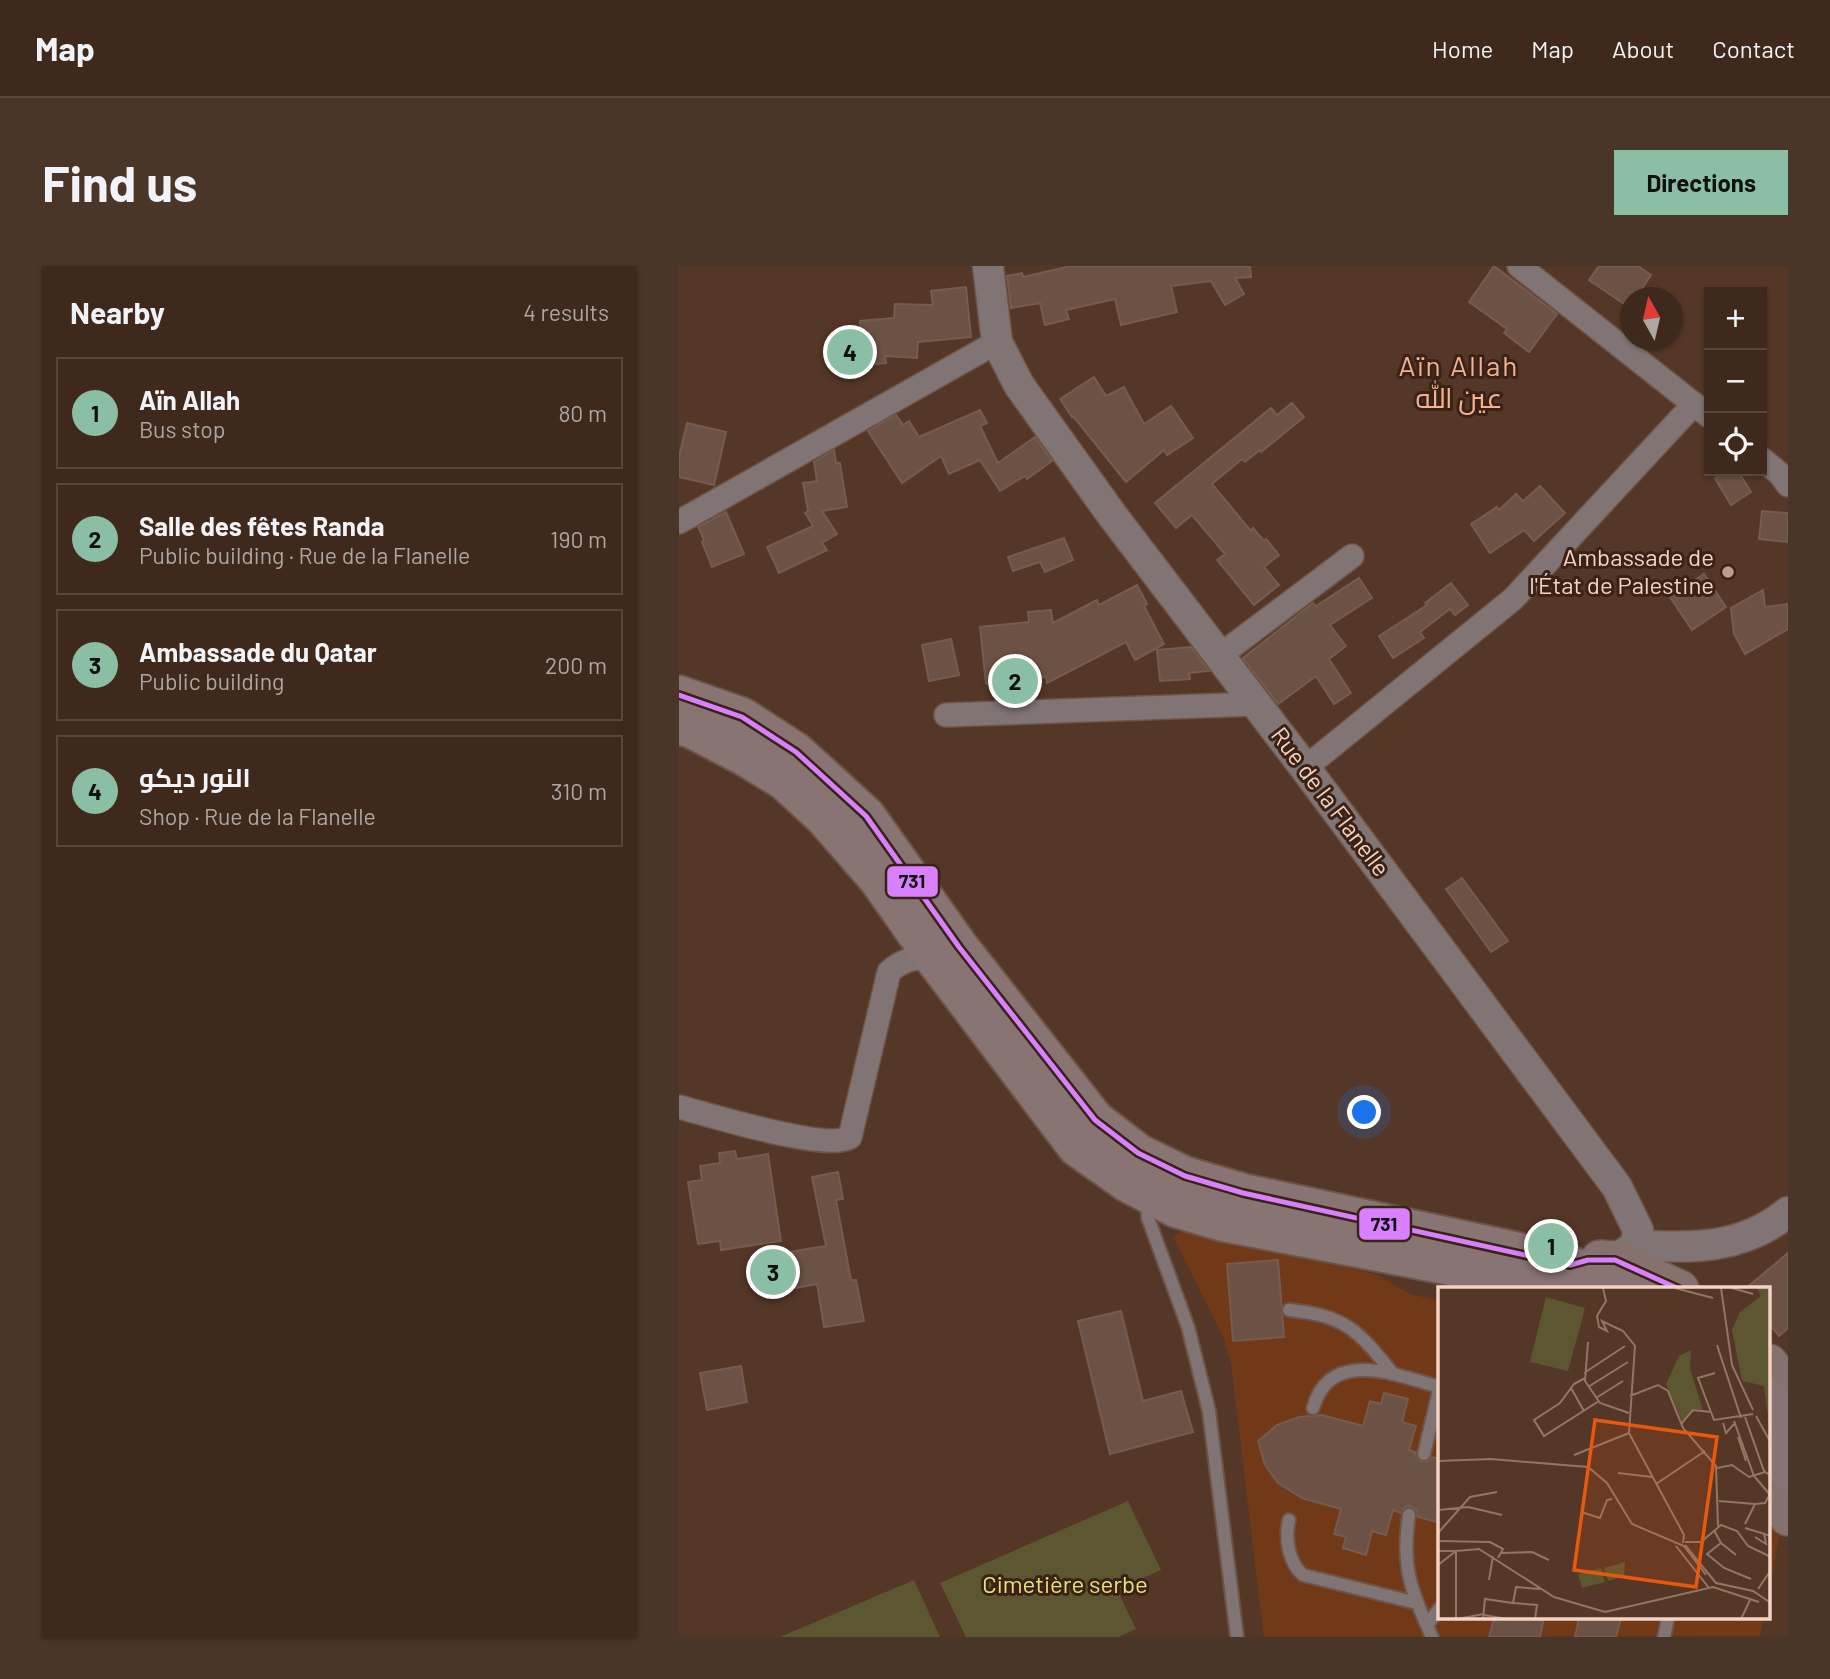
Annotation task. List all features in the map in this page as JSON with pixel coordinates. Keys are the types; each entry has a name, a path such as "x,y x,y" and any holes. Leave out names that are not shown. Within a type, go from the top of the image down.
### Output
{"highway":[{"path":"679,695 742,717 796,752 866,816 959,947 1095,1120 1139,1153 1185,1176 1243,1193 1510,1250 1564,1277"},
{"path":"679,726 690,728 746,757 785,781 824,817 879,880 933,957 1077,1147 1128,1183 1176,1208 1223,1222 1464,1274 1608,1276 1630,1265"},
{"path":"1771,1402 1788,1424"},
{"path":"1771,1450 1781,1492"}],"main road":[{"path":"1630,1265 1676,1287"},
{"path":"1771,1366 1788,1388"}],"street":[{"path":"679,522 997,342 988,266"},
{"path":"1305,768 1513,599 1702,410 1519,266"},
{"name":"Rue de la Flanelle","path":"997,342 1019,384 1112,515 1305,768 1617,1187 1638,1230 1630,1265"},
{"path":"1767,464 1788,485"},
{"path":"1219,656 1352,556"},
{"path":"946,715 1256,705"},
{"path":"679,1107 815,1141 845,1140 850,1137 889,972 908,959 933,957"},
{"path":"1630,1265 1739,1240 1775,1222 1788,1212"}],"lane":[{"path":"1147,1193 1148,1218 1188,1327 1209,1412 1237,1637"},
{"path":"1289,1310 1313,1312 1343,1322 1358,1333 1393,1374"},
{"path":"1313,1408 1320,1388 1347,1370 1360,1369 1393,1374 1438,1385"},
{"path":"1424,1454 1438,1394"},
{"path":"1409,1515 1406,1561 1408,1576 1430,1631"},
{"path":"1289,1520 1287,1541 1296,1569 1316,1580 1417,1603"},
{"path":"1430,1631 1438,1613"}],"shaded area":[{"path":"1186,1230 1376,1274 1410,1294 1438,1301 1438,1620 1764,1620 1760,1636 1264,1637 1231,1364 1223,1337 1173,1236"},
{"path":"1771,1514 1781,1527 1771,1580"}],"green space":[{"name":"Cimetière serbe","path":"1128,1501 1161,1570 1117,1590 1136,1629 1118,1637 966,1637 940,1583"},
{"path":"914,1580 940,1637 780,1637"}],"building":[{"path":"1071,266 1250,266 1251,277 1235,278 1244,294 1225,305 1211,281 1171,286 1177,312 1121,325 1115,299 1066,310 1069,319 1045,325 1040,303 1011,308 1007,276 1022,273 1023,277"},
{"path":"1494,266 1557,314 1529,352 1504,333 1507,329 1469,302"},
{"path":"1599,266 1638,266 1651,275 1643,287 1620,287 1620,301 1589,280"},
{"path":"966,287 971,337 918,342 917,358 885,356 886,363 865,365 860,321 894,318 895,304 933,305 931,291"},
{"path":"1094,377 1106,396 1124,387 1144,424 1171,406 1193,438 1167,455 1164,450 1126,482 1060,399"},
{"path":"1292,403 1304,417 1261,452 1260,450 1245,462 1242,459 1212,484 1251,531 1253,528 1264,541 1266,539 1279,555 1264,567 1279,585 1254,605 1217,560 1225,554 1192,515 1176,528 1155,503 1271,408 1277,415"},
{"path":"980,410 987,423 980,426 998,463 1035,437 1052,461 1027,479 1025,476 1000,491 980,460 949,474 941,456 902,483 868,431 896,415 903,425 909,421 919,437"},
{"path":"687,423 726,432 714,485 679,477 679,457"},
{"path":"834,450 836,463 840,463 847,507 822,511 837,534 822,543 827,550 779,573 767,547 813,526 805,513 808,511 803,483 817,481 814,462"},
{"path":"1741,476 1751,492 1731,505 1715,478"},
{"path":"1540,486 1565,513 1534,541 1524,530 1490,553 1471,524 1497,507 1499,510 1516,494 1523,501"},
{"path":"1762,511 1788,513 1788,542 1759,539"},
{"path":"726,512 744,554 712,567 698,527"},
{"path":"1064,538 1073,560 1045,572 1040,562 1013,571 1008,557"},
{"path":"1704,574 1726,607 1692,630 1670,597"},
{"path":"1359,578 1372,598 1330,625 1346,646 1329,659 1351,693 1334,704 1316,676 1278,704 1243,658 1313,603 1316,606"},
{"path":"1451,583 1468,605 1455,615 1450,609 1420,632 1424,638 1393,658 1379,636 1427,605 1425,603"},
{"path":"1137,585 1147,604 1144,606 1164,644 1135,660 1126,642 1047,683 1046,677 986,684 980,627 1029,622 1028,612 1051,610 1053,623 1097,600 1099,605"},
{"path":"1763,590 1765,607 1788,604 1788,629 1745,654 1734,634 1731,608"},
{"path":"951,639 959,675 929,681 922,645"},
{"path":"1191,647 1209,671 1189,673 1190,679 1160,681 1157,650"},
{"path":"1462,878 1508,941 1491,952 1446,889"},
{"path":"735,1151 737,1159 768,1154 781,1241 721,1250 720,1241 698,1244 688,1182 702,1180 700,1166 720,1163 719,1153"},
{"path":"838,1172 843,1199 836,1200 851,1280 856,1280 864,1321 824,1327 817,1284 789,1289 782,1253 826,1246 812,1177"},
{"path":"1788,1253 1788,1328 1779,1336 1771,1326 1771,1287 1747,1287"},
{"path":"1278,1260 1284,1337 1233,1341 1227,1264"},
{"path":"1121,1311 1143,1401 1181,1391 1193,1432 1110,1454 1078,1321"},
{"path":"741,1366 747,1402 707,1410 700,1373"},
{"path":"1384,1393 1408,1399 1402,1422 1416,1426 1409,1450 1415,1452 1421,1462 1427,1462 1432,1457 1438,1458 1438,1522 1418,1517 1417,1511 1411,1506 1405,1507 1401,1513 1393,1510 1386,1535 1372,1531 1366,1555 1343,1548 1346,1537 1334,1534 1341,1509 1302,1498 1278,1483 1265,1465 1258,1441 1277,1425 1299,1417 1322,1415 1363,1426 1370,1401 1381,1404"},
{"path":"1493,1620 1544,1620 1540,1637 1489,1637"},
{"path":"1579,1620 1620,1620 1616,1637 1575,1637"}],"transit line":[{"name":"731","path":"679,695 742,717 796,752 866,816 959,947 1095,1120 1138,1153 1185,1176 1243,1193 1570,1265 1588,1260 1615,1260 1675,1287"}],"place":[{"name":"النور ديكو","path":"850,352"},
{"name":"Ambassade de l'État de Palestine","path":"1728,572"},
{"name":"Salle des fêtes Randa","path":"1015,681"},
{"name":"Aïn Allah","path":"1551,1246"},
{"name":"Ambassade du Qatar","path":"773,1272"}],"district":[{"name":"Aïn Allah عين الله","path":"1459,382"}]}
